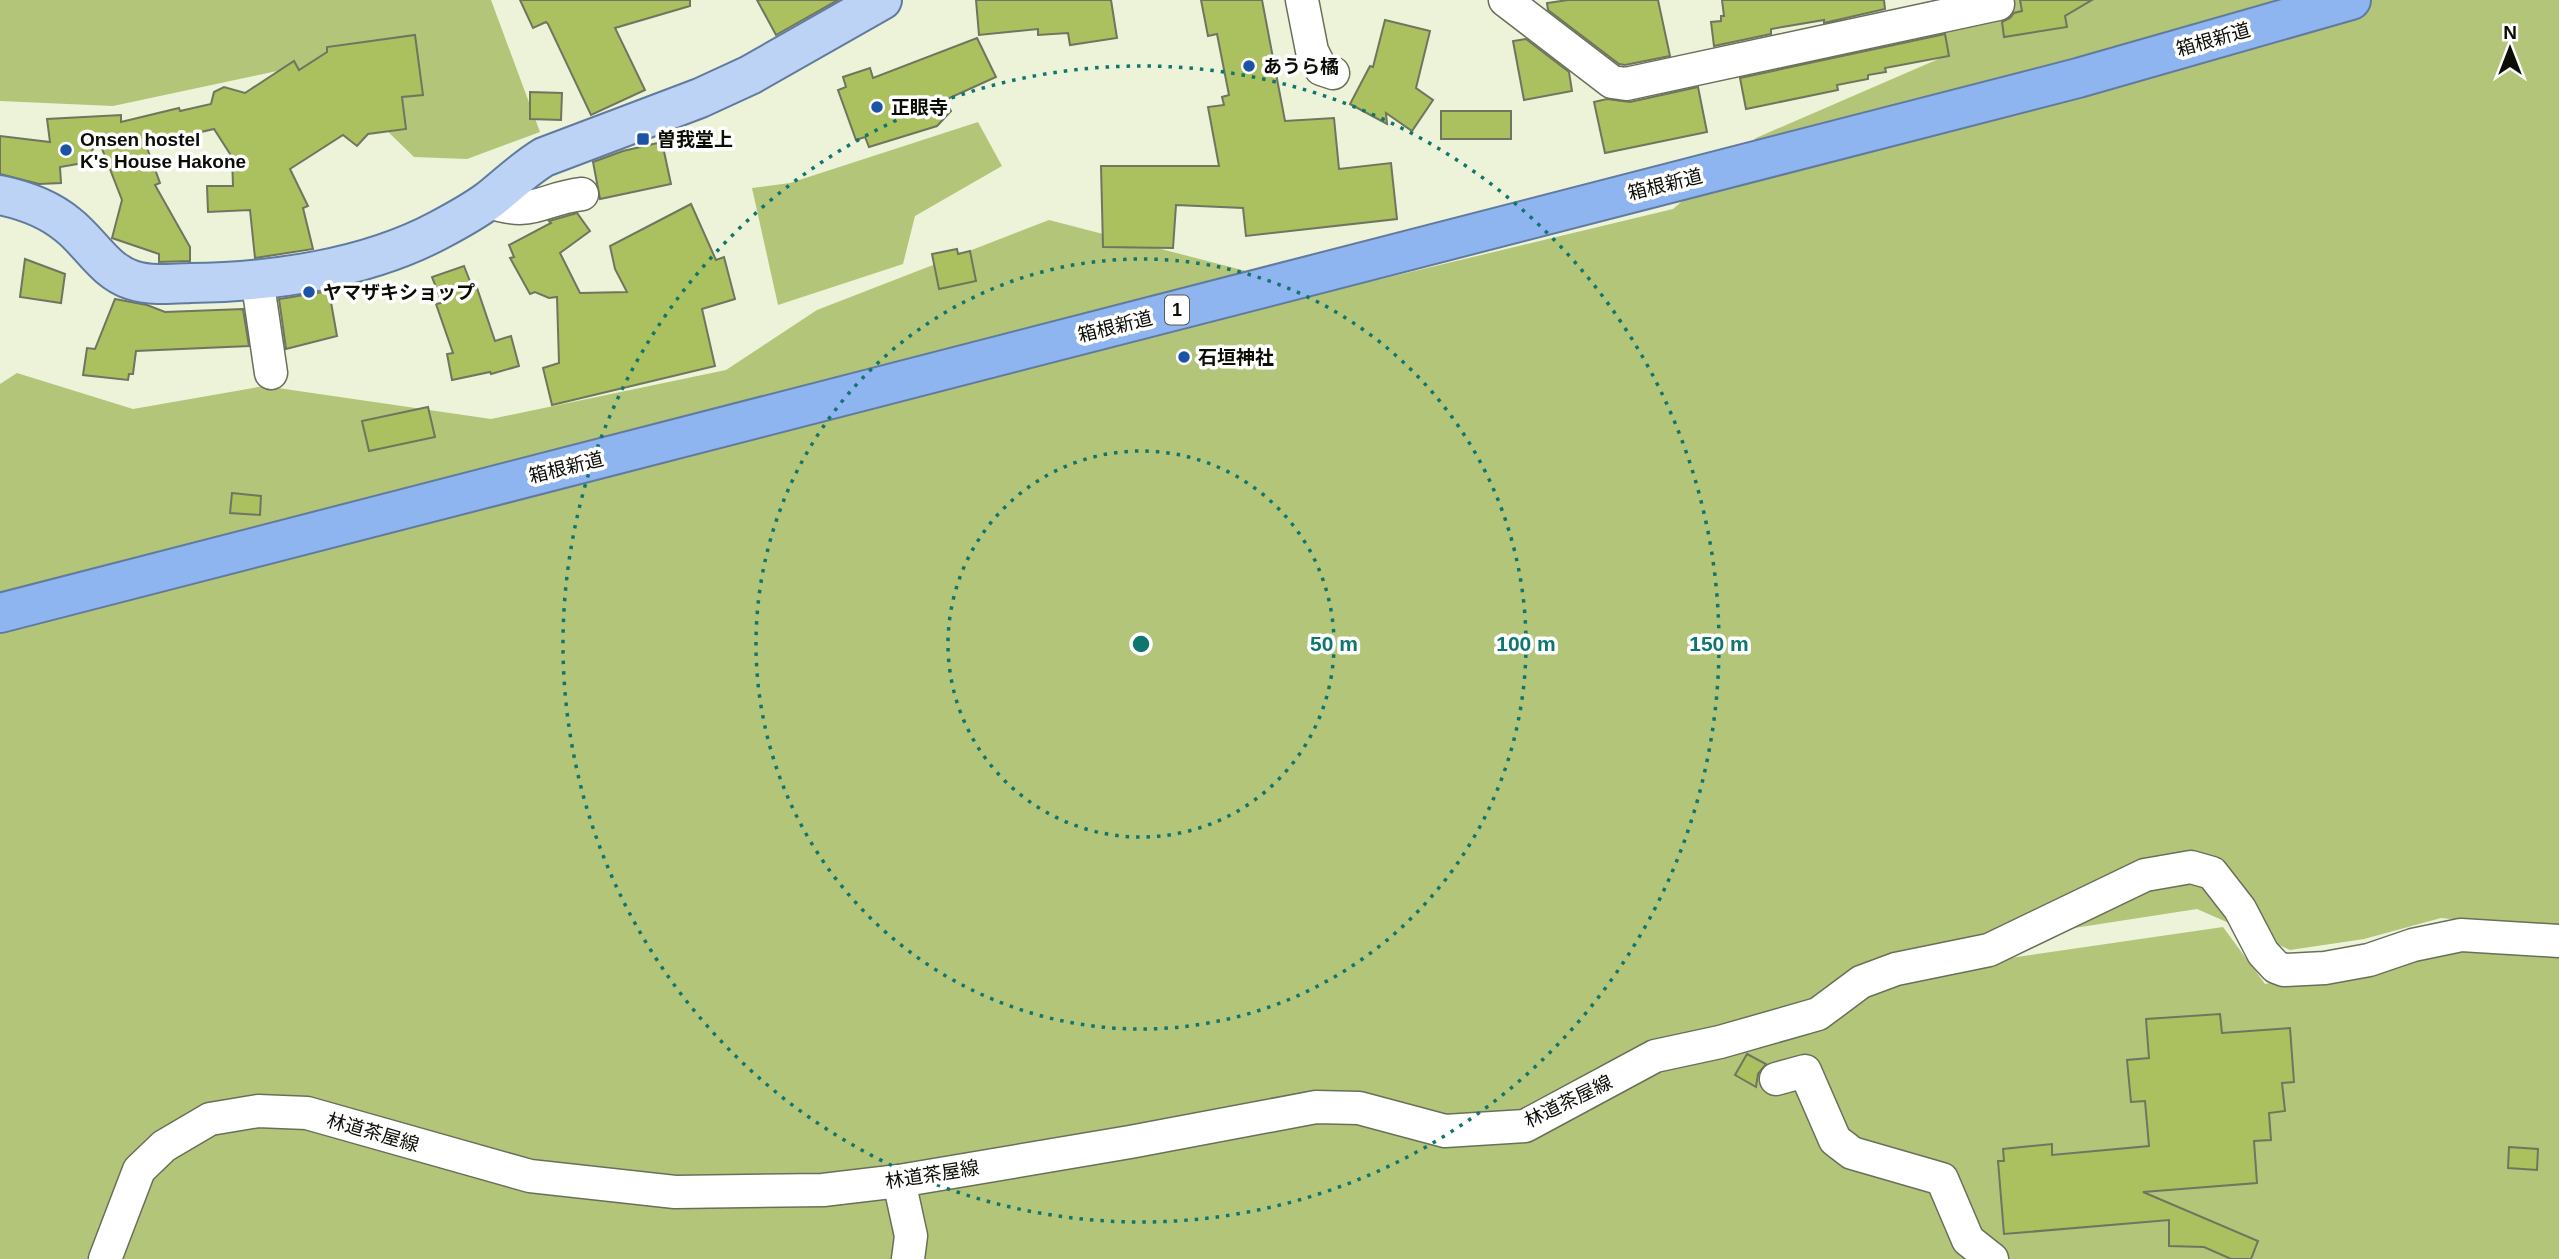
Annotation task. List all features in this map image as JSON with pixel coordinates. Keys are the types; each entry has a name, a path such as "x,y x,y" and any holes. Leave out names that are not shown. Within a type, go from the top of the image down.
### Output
{"highway":[{"name":"箱根新道","path":"0,613 2078,78 2351,0"}],"main road":[{"path":"0,195 28,203 58,217 107,265 132,280 150,284 257,278 335,267 375,257 430,235 487,201 528,167 544,158 664,113 750,75 882,0"}],"street":[{"path":"1302,0 1312,51 1321,69 1333,73"},
{"path":"1505,0 1612,82 1626,84 1998,5"},
{"path":"487,201 506,208 533,208 567,196 582,194"},
{"path":"257,278 271,373"},
{"name":"林道茶屋線","path":"105,1259 139,1170 163,1146 211,1119 258,1111 307,1113 530,1176 675,1192 822,1190 899,1181 1316,1107 1359,1108 1445,1131 1525,1126 1655,1056 1720,1042 1818,1014 1861,982 1896,969 1989,950 2145,875 2191,867 2211,873 2239,909 2263,953 2276,967 2284,970 2325,968 2369,960 2413,945 2461,935 2559,941"},
{"path":"1776,1079 1804,1071 1835,1140 1852,1153 1942,1179 1968,1240 1992,1259"},
{"path":"899,1181 911,1236 908,1259"}],"green space":[{"path":"0,0 491,0 540,132 467,159 414,157 345,90 277,71 113,106 0,101"},
{"path":"1941,0 2559,0 2559,929 2441,918 2364,939 2290,950 2197,909 1873,959 1851,994 1894,975 2223,927 2265,984 2454,949 2559,945 2559,1259 0,1259 0,384 17,373 133,409 264,386 491,419 726,370 817,310 1049,220 1327,292 1673,209 1756,138 1943,57"},
{"path":"978,122 1002,166 915,216 903,264 778,305 752,188 790,183"}],"building":[{"path":"520,0 690,0 690,6 615,28 645,90 591,115 548,24 546,22 533,28"},
{"path":"757,0 838,0 776,35"},
{"path":"976,0 1111,0 1117,38 1070,45 1068,33 1038,35 1038,29 979,35"},
{"path":"1201,0 1262,0 1285,121 1334,118 1339,169 1391,163 1397,219 1246,236 1243,208 1176,205 1173,248 1103,247 1101,166 1219,166 1208,107 1224,105 1222,97 1229,95 1217,34 1208,36"},
{"path":"1568,0 1658,0 1670,56 1619,64 1548,10 1547,3"},
{"path":"1722,0 1884,0 1885,9 1824,23 1824,20 1771,29 1771,34 1714,46 1711,22 1721,21 1721,16 1724,16"},
{"path":"2020,0 2092,0 2065,16 2067,27 2004,37 2002,22 2014,13 2022,11"},
{"path":"1385,20 1430,31 1416,88 1433,100 1412,131 1386,113 1387,124 1350,104 1370,66 1373,67"},
{"path":"1945,34 1949,56 1885,68 1886,72 1868,75 1868,79 1837,85 1838,90 1746,109 1740,78"},
{"path":"415,35 423,95 402,97 406,129 368,134 357,146 343,135 290,169 308,206 303,208 313,249 255,258 250,210 208,212 207,186 233,186 232,157 214,129 146,145 160,183 155,185 190,247 190,261 159,262 159,254 112,238 122,200 99,141 83,163 60,167 61,183 39,184 0,174 0,136 50,142 47,119 121,115 121,122 179,108 180,111 211,104 214,92 224,87 245,93 294,61 299,70 327,52 327,47"},
{"path":"977,38 996,77 945,100 951,111 937,126 869,147 865,137 856,140 838,90 846,87 843,77 870,68 873,78"},
{"path":"1526,39 1569,72 1572,91 1524,100 1513,41"},
{"path":"1698,87 1707,132 1605,153 1594,102 1607,99 1630,102"},
{"path":"530,92 562,93 561,120 530,119"},
{"path":"1441,111 1511,111 1511,139 1441,139"},
{"path":"662,142 671,184 600,199 593,162 623,151"},
{"path":"691,204 716,260 724,257 735,299 702,309 715,366 552,405 543,368 559,363 557,297 549,298 535,292 530,294 510,258 514,257 509,245 551,223 549,221 577,213 590,231 560,253 580,293 627,292 615,269 610,246"},
{"path":"957,249 958,254 970,251 976,281 939,289 932,254"},
{"path":"25,259 65,274 61,303 20,297"},
{"path":"464,266 473,289 477,288 495,341 511,336 519,366 491,374 490,372 452,380 447,354 453,353 436,304 441,303 441,300 432,277"},
{"path":"329,291 337,336 286,349 279,299"},
{"path":"115,299 147,305 165,312 243,309 249,346 136,351 133,374 129,374 128,380 83,375 87,348 95,349"},
{"path":"428,407 435,437 369,451 362,421"},
{"path":"232,493 261,496 260,515 230,513"},
{"path":"2220,1014 2222,1033 2290,1028 2294,1082 2282,1083 2285,1111 2269,1113 2271,1140 2254,1141 2257,1183 2143,1192 2258,1241 2251,1259 2231,1259 2204,1247 2169,1246 2169,1220 2004,1234 1998,1161 2004,1161 2003,1149 2052,1144 2052,1155 2149,1146 2145,1101 2131,1102 2127,1060 2149,1058 2146,1019"},
{"path":"1747,1054 1766,1064 1758,1074 1756,1087 1735,1075"},
{"path":"2509,1147 2538,1149 2537,1170 2508,1168"}],"place":[{"name":"あうら橘","path":"1249,66"},
{"name":"正眼寺","path":"877,107"},
{"name":"曽我堂上","path":"643,139"},
{"name":"Onsen hostel K's House Hakone","path":"66,150"},
{"name":"ヤマザキショップ","path":"309,292"},
{"name":"石垣神社","path":"1184,357"}]}
